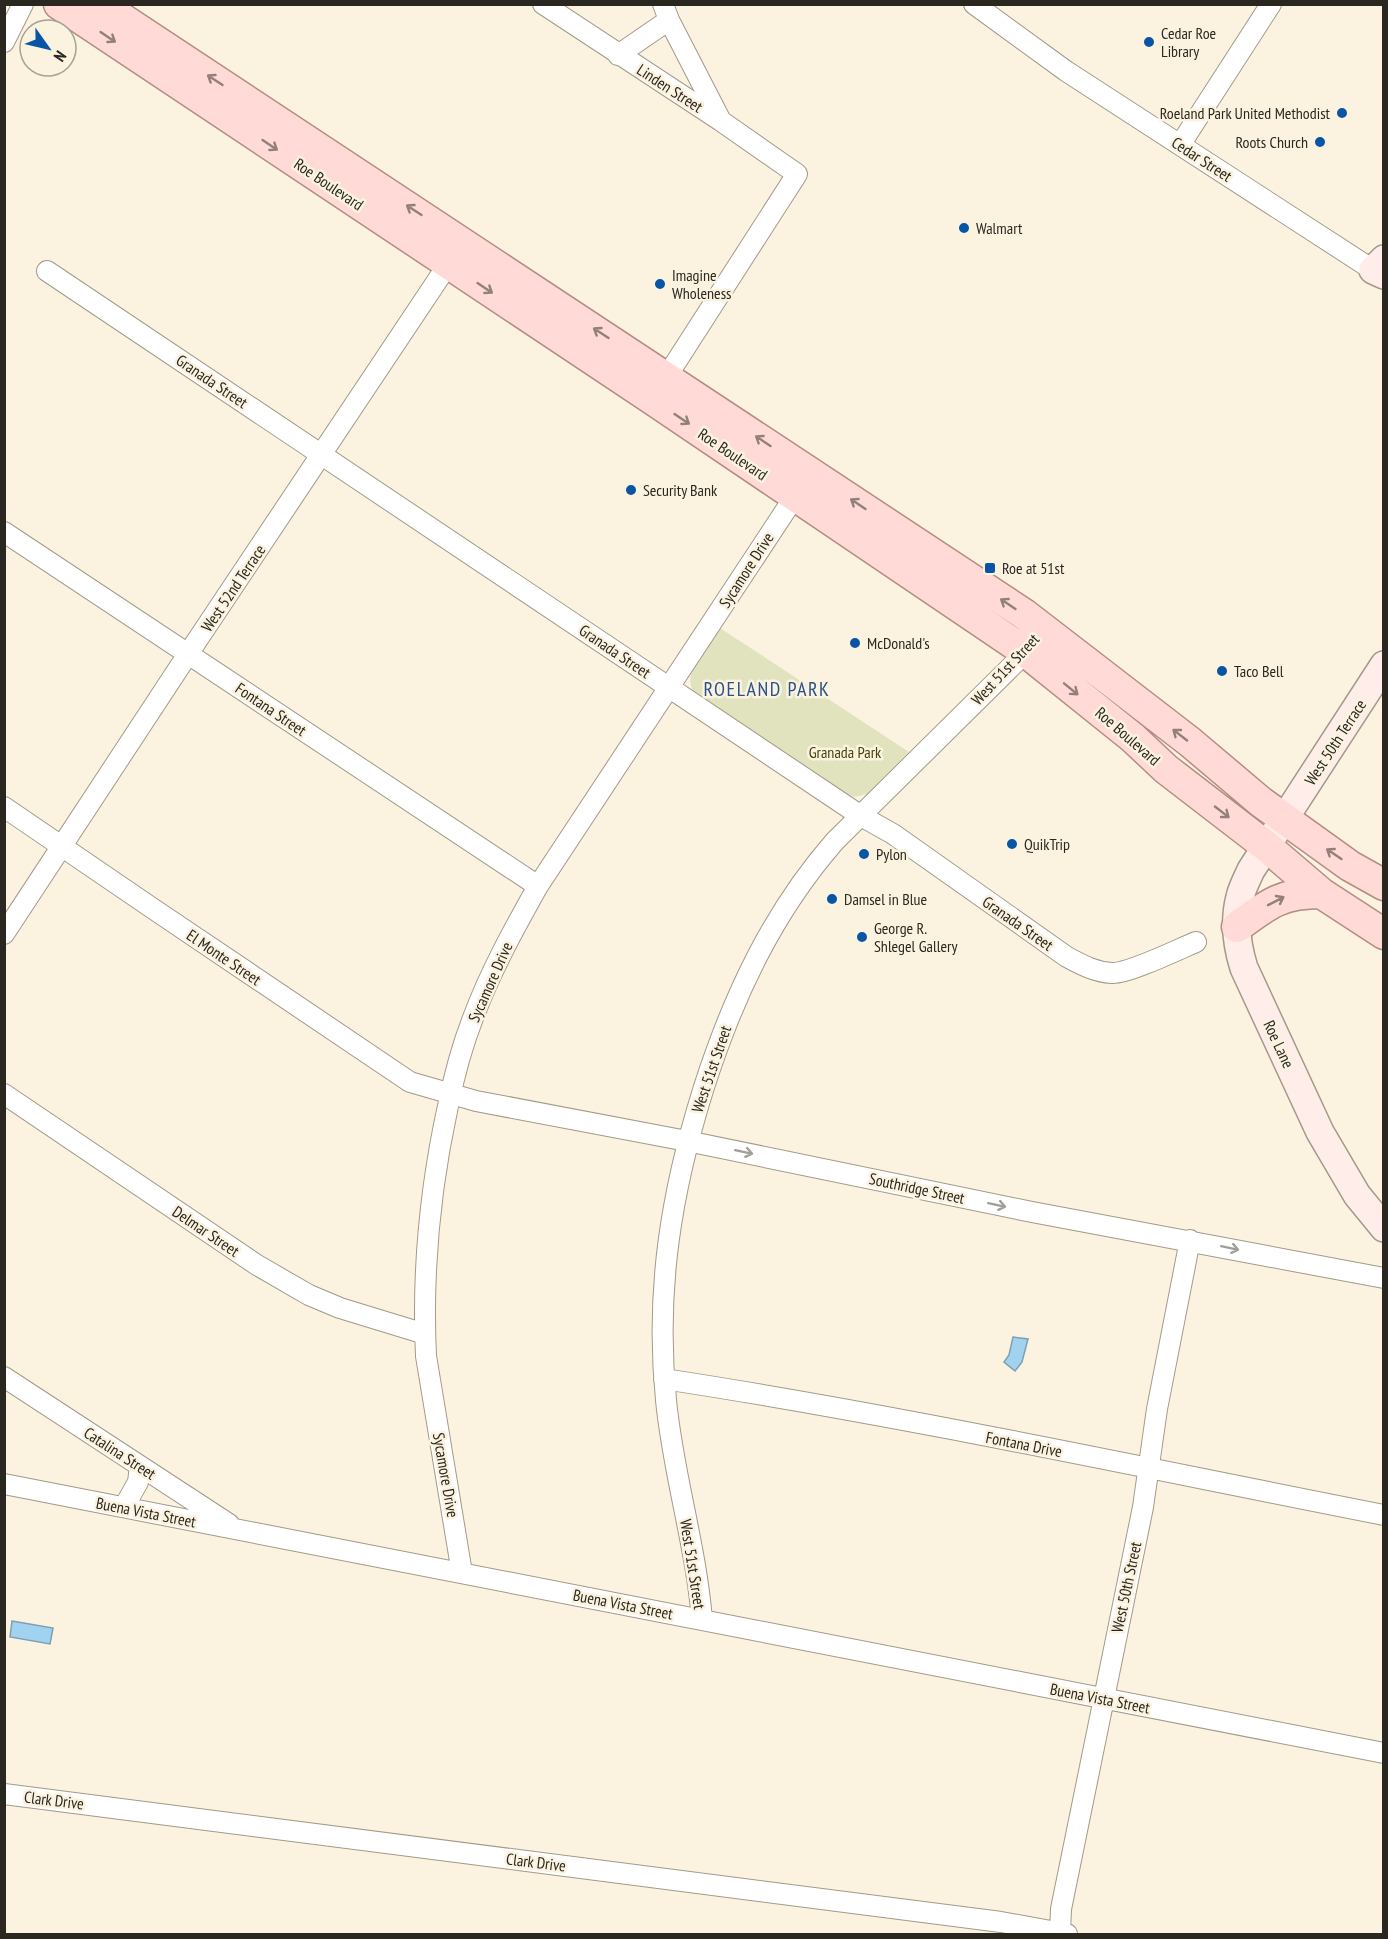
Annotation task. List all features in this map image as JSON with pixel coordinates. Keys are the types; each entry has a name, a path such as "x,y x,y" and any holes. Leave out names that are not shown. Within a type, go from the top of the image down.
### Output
{"main road":[{"name":"Roe Boulevard","path":"59,4 456,253 803,484 1043,628 1190,742 1261,802 1350,866 1383,885"},
{"name":"Roe Boulevard","path":"100,4 456,253"},
{"name":"Roe Boulevard","path":"803,484 1026,652 1133,738 1166,769 1266,846 1321,893 1383,934"},
{"path":"1237,927 1288,895 1321,893"}],"street":[{"path":"4,42 23,4"},
{"name":"Linden Street","path":"543,4 797,174 660,388"},
{"path":"1180,145 1271,4"},
{"name":"Cedar Street","path":"983,8 1066,71 1180,145 1380,268"},
{"path":"618,55 666,13 721,121"},
{"name":"West 52nd Terrace","path":"4,934 456,253"},
{"name":"Granada Street","path":"47,271 861,816 894,834 1067,957 1090,970 1114,973 1154,960 1196,942"},
{"name":"Sycamore Drive","path":"462,1573 426,1356 425,1334 430,1209 440,1142 461,1050 504,948 538,886 803,484"},
{"name":"Fontana Street","path":"4,532 538,886"},
{"name":"West 51st Street","path":"702,1620 694,1554 672,1449 661,1344 663,1289 670,1222 687,1141 719,1040 756,956 772,926 809,870 835,841 1026,652 1043,628"},
{"name":"West 50th Terrace","path":"1266,846 1383,665"},
{"name":"El Monte Street","path":"4,807 410,1082 450,1094"},
{"name":"Roe Lane","path":"1266,846 1251,870 1240,897 1237,927 1239,952 1244,968 1317,1125 1344,1174 1383,1228"},
{"name":"Southridge Street","path":"450,1094 1032,1212 1383,1278"},
{"name":"Delmar Street","path":"4,1095 257,1265 309,1295 339,1308 425,1334"},
{"name":"West 50th Street","path":"1063,1934 1061,1909 1143,1507 1157,1409 1190,1240"},
{"name":"Catalina Street","path":"4,1377 236,1529"},
{"name":"Fontana Drive","path":"664,1379 752,1393 1149,1468 1383,1515"},
{"path":"124,1507 138,1482 140,1466"},
{"name":"Buena Vista Street","path":"4,1484 1383,1753"},
{"name":"Clark Drive","path":"4,1794 1001,1923 1063,1934"}],"green space":[{"name":"Granada Park","path":"720,628 909,752 867,794 854,797 844,793 695,694 690,678 693,669"}],"water":[{"path":"1013,1337 1028,1339 1022,1362 1015,1371 1004,1362 1009,1355"},
{"path":"12,1621 53,1628 50,1644 10,1637"}],"place":[{"name":"Cedar Roe Library","path":"1149,42"},
{"name":"Roeland Park United Methodist","path":"1342,113"},
{"name":"Roots Church","path":"1320,142"},
{"name":"Walmart","path":"964,228"},
{"name":"Imagine Wholeness","path":"660,284"},
{"name":"Security Bank","path":"631,490"},
{"name":"Roe at 51st","path":"990,568"},
{"name":"McDonald's","path":"855,643"},
{"name":"Taco Bell","path":"1222,671"},
{"name":"QuikTrip","path":"1012,844"},
{"name":"Pylon","path":"864,854"},
{"name":"Damsel in Blue","path":"832,899"},
{"name":"George R. Shlegel Gallery","path":"862,937"}],"district":[{"name":"ROELAND PARK","path":"767,689"}]}
